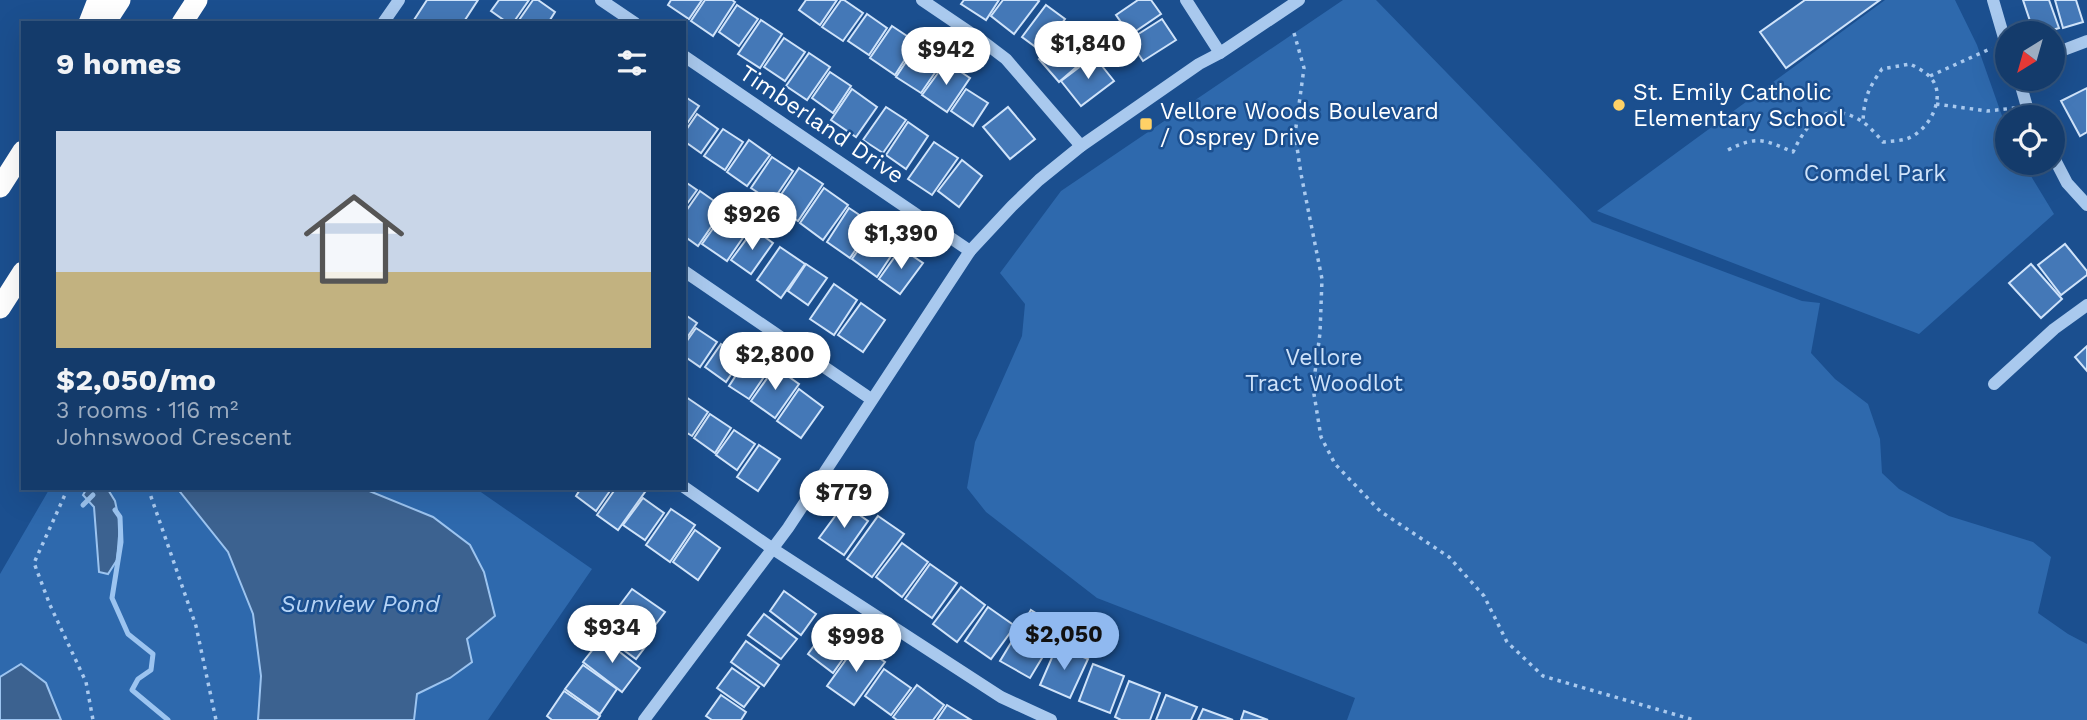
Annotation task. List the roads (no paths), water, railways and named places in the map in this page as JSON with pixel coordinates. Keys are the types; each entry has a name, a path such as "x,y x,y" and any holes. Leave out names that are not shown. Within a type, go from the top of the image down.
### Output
{"highway":[{"path":"90,21 98,0"},
{"path":"107,21 120,0"},
{"path":"184,21 197,0"},
{"path":"0,187 21,154"},
{"path":"0,307 21,275"}],"street":[{"path":"384,21 398,0"},
{"path":"601,0 632,21"},
{"path":"922,0 1006,59 1081,146"},
{"path":"1186,0 1220,53"},
{"path":"644,720 773,549 970,251 1030,188 1081,146 1199,64 1299,0"},
{"path":"1993,0 1999,21"},
{"path":"2065,49 2087,41"},
{"name":"Timberland Drive","path":"686,57 970,251"},
{"path":"2063,175 2087,205"},
{"path":"686,272 871,399"},
{"path":"1994,384 2054,329 2087,305"},
{"path":"686,488 773,549 1001,697 1051,720"}],"water":[{"path":"86,490 108,490 115,501 120,524 117,560 108,574 99,572 94,507 83,495"},
{"name":"Sunview Pond","path":"179,490 367,490 433,517 470,545 484,572 495,616 467,639 472,662 450,678 417,694 414,720 258,720 261,676 253,614 228,552"},
{"path":"21,664 46,683 61,720 0,720 0,677"}],"waterway":[{"path":"83,505 93,495"},
{"path":"115,510 120,517 121,542 112,598 128,634 153,654 151,670 138,679 132,690 168,720"}],"place":[{"name":"St. Emily Catholic Elementary School","path":"1619,105"},
{"name":"Vellore Woods Boulevard / Osprey Drive","path":"1146,124"}],"park label":[{"name":"Comdel Park","path":"1875,173"},
{"name":"Vellore Tract Woodlot","path":"1324,370"}]}
